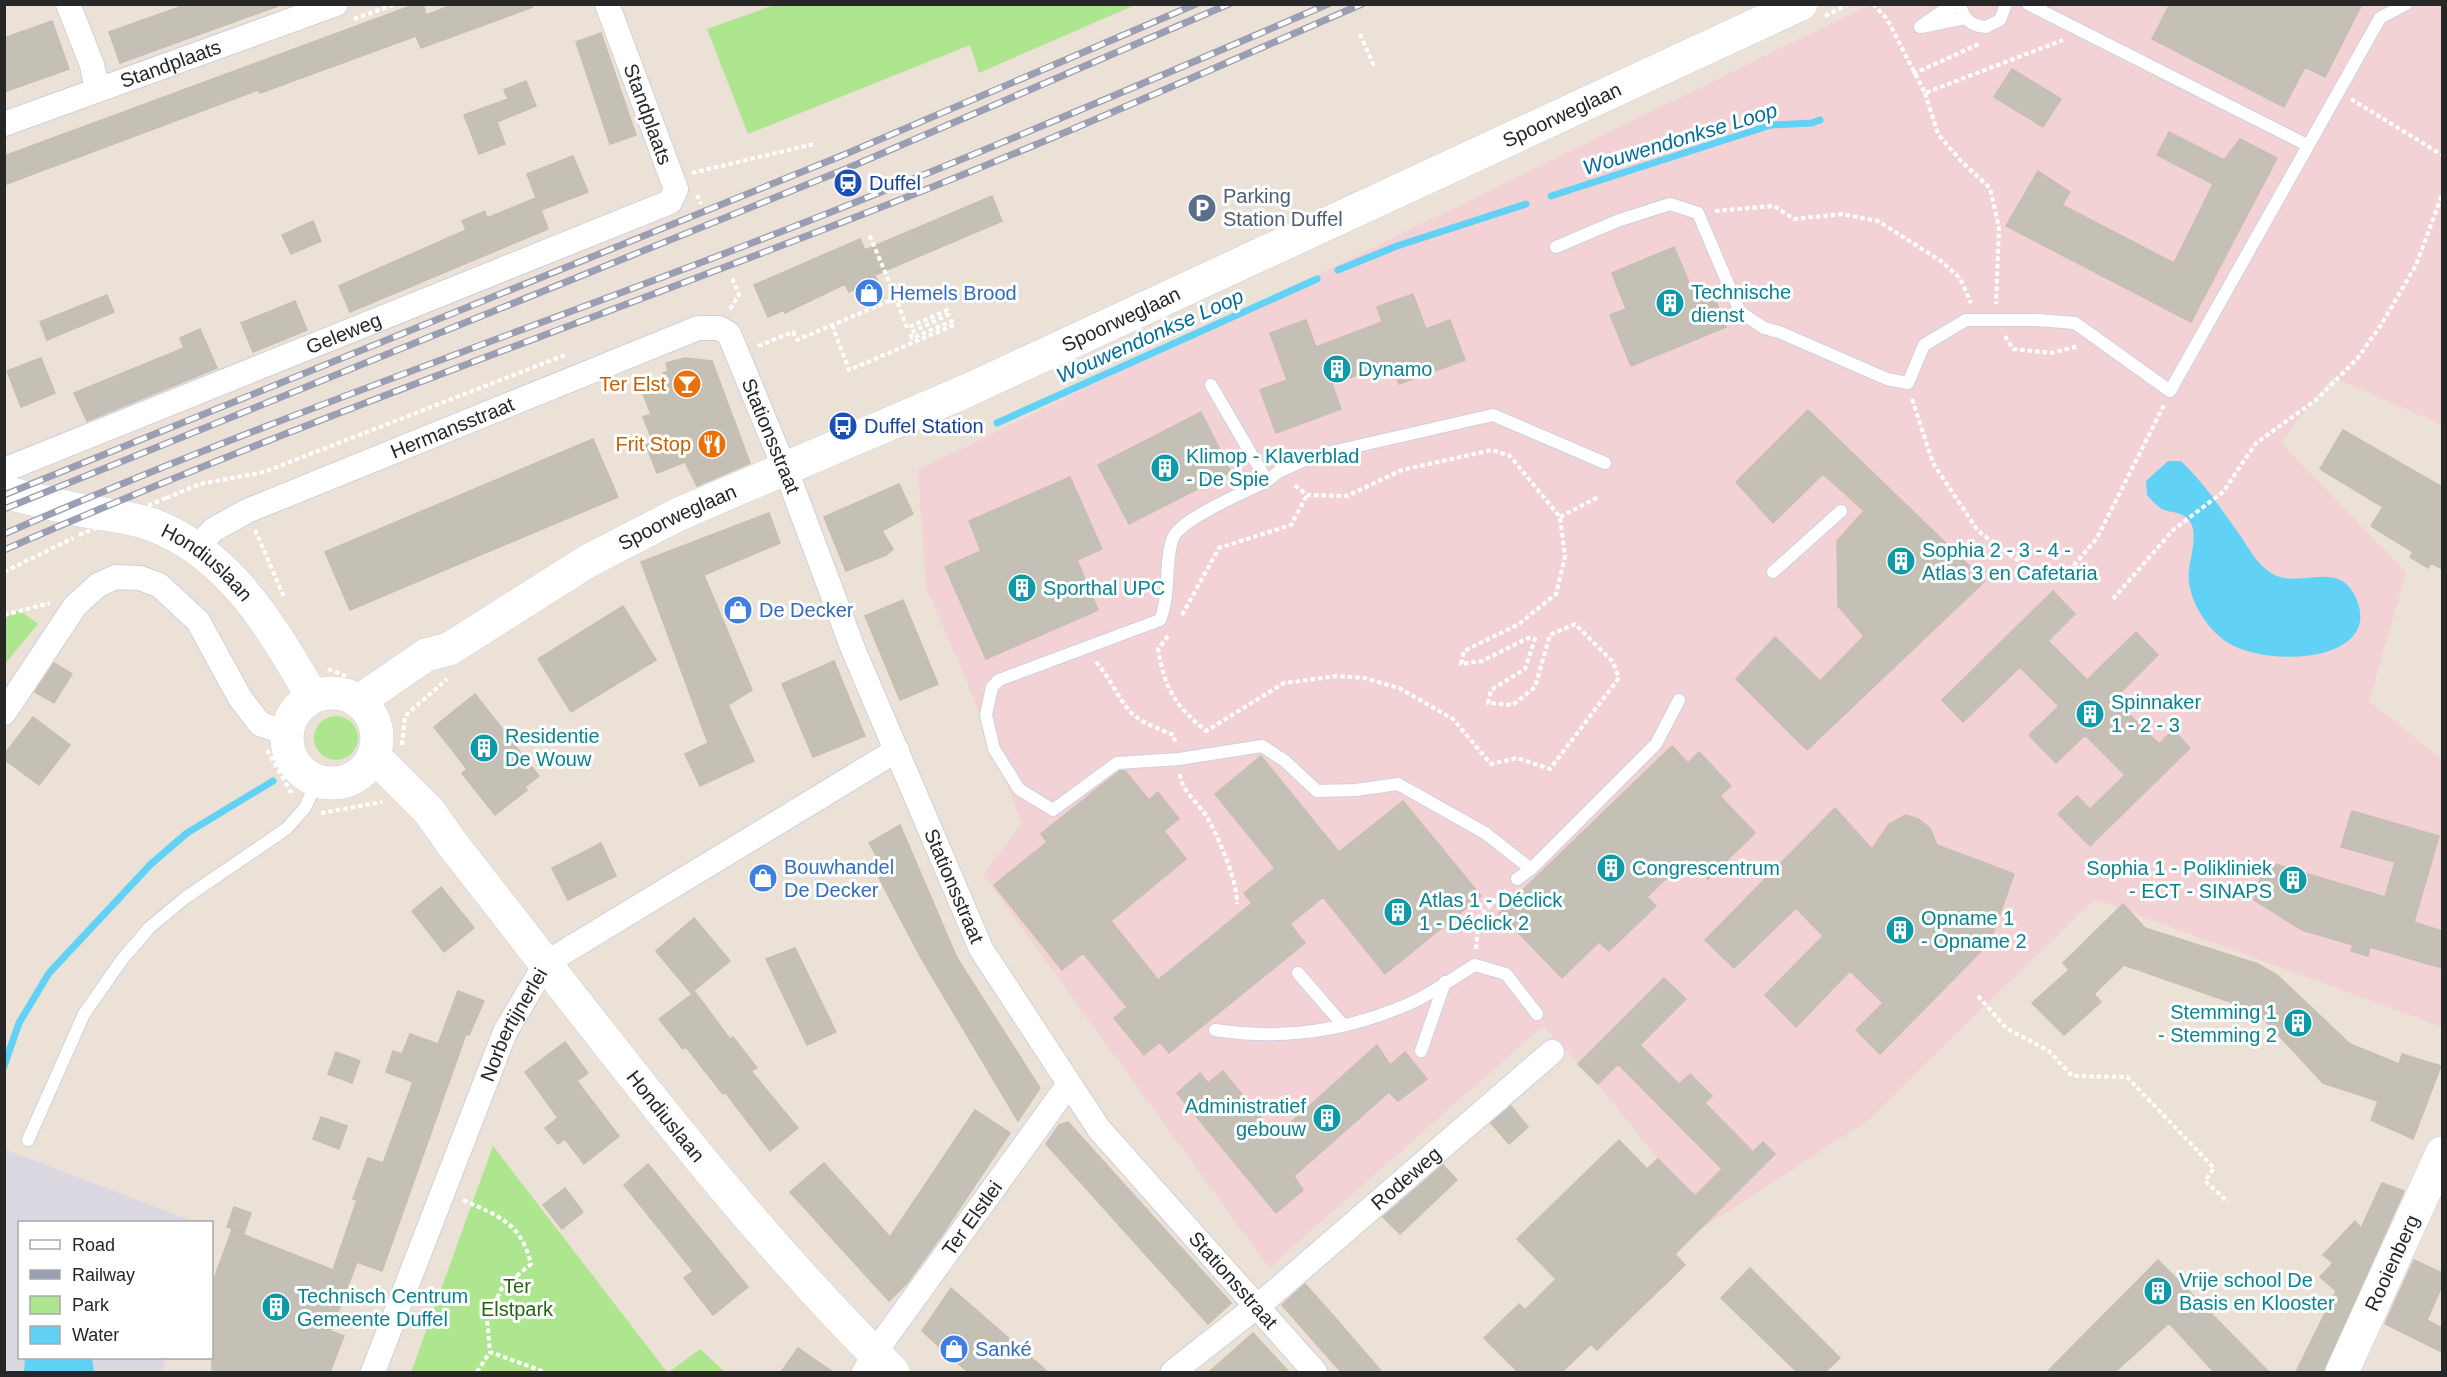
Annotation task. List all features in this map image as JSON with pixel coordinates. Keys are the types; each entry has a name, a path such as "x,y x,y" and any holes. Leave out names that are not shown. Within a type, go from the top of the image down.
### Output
{"street":[{"path":"68,4 92,64 97,89"},
{"name":"Standplaats","path":"4,124 336,4"},
{"name":"Standplaats","path":"607,4 684,186"},
{"name":"Spoorweglaan","path":"367,712 398,698 435,667 451,662 626,540 977,386 1801,4"},
{"name":"Geleweg","path":"4,470 670,202 684,186"},
{"name":"Hermansstraat","path":"196,549 213,530 247,511 698,328 719,328"},
{"name":"Stationsstraat","path":"719,328 729,334 739,354 853,649 981,949 1099,1129 1258,1305 1315,1372"},
{"name":"Hondiuslaan","path":"4,492 50,504 151,524 196,549 241,588 256,606 312,696"},
{"path":"4,713 75,606 98,585 116,577 140,578 159,585 198,621 240,698 273,729 299,769 311,794"},
{"path":"273,729 294,714 312,696 334,692 367,712 378,740 363,767"},
{"name":"Norbertijnerlei","path":"374,1372 505,1032 546,963 897,750"},
{"name":"Hondiuslaan","path":"311,794 363,767"},
{"name":"Hondiuslaan","path":"363,767 379,788 453,845"},
{"name":"Hondiuslaan","path":"363,767 429,811 453,845 745,1214 878,1367"},
{"name":"Rodeweg","path":"1173,1372 1258,1305 1552,1052"},
{"name":"Ter Elstlei","path":"878,1367 1069,1084"},
{"name":"Rooienberg","path":"2342,1372 2442,1153"}],"lane":[{"path":"1965,18 1920,27 1941,12 1960,5 1965,18 1978,26 1994,25 2004,13 2006,4"},
{"path":"2028,4 2307,145"},
{"path":"1556,247 1617,221 1670,204 1698,213 1740,312 1764,328 1887,379 1908,383 1924,345 1966,320 2075,323 2170,391 2189,362 2307,145 2380,18 2406,4"},
{"path":"1211,385 1266,481"},
{"path":"1531,869 1485,833 1398,784 1356,790 1317,791 1285,761 1262,746 1179,759 1117,763 1053,810 1019,789 994,749 986,715 992,687 999,680 1160,620 1165,607 1173,537 1185,524 1266,481 1278,472 1314,456 1493,415 1605,463"},
{"path":"1773,572 1841,511"},
{"path":"1517,879 1531,869 1656,744 1679,700"},
{"path":"28,1140 84,1014 121,961 149,928 185,898 286,829 311,794"},
{"path":"1215,1030 1253,1036 1318,1033 1401,1008 1475,965 1506,974 1537,1014"},
{"path":"1298,973 1342,1025"},
{"path":"1421,1051 1445,982"}],"path":[{"path":"1873,4 1887,19 1925,93 1938,134 1961,161 1990,188 1999,228 1995,320 2013,349 2051,353 2100,341"},
{"path":"1925,93 2086,33"},
{"path":"1360,34 1374,66"},
{"path":"2339,92 2442,155"},
{"path":"684,186 689,173 814,144"},
{"path":"2113,599 2173,530 2223,492 2256,443 2316,400 2357,359 2381,326 2416,265 2442,195"},
{"path":"1698,213 1774,206 1794,219 1842,214 1878,221 1941,261 1960,278 1979,320"},
{"path":"832,325 849,370 954,325 952,321 912,338 910,333 949,314 947,310 907,328 869,234"},
{"path":"732,279 739,296"},
{"path":"767,342 793,332 796,340 896,298"},
{"path":"4,572 79,535 200,484 264,472 567,354 579,354 588,374"},
{"path":"1908,383 1933,464 1978,531 2031,570"},
{"path":"2064,577 2097,538 2170,391"},
{"path":"1170,633 1158,649 1161,671 1179,708 1206,731 1284,683 1336,676 1364,678 1399,688 1453,719 1491,764 1517,758 1551,769 1619,678 1613,662 1575,624 1550,635 1535,687 1513,705 1488,703 1491,690 1526,669 1535,639 1528,638 1482,661 1461,664 1464,651 1519,624 1556,594 1565,557 1560,517 1510,456 1492,450 1401,470 1347,496 1307,495 1291,525 1219,548 1176,625"},
{"path":"1560,517 1599,497"},
{"path":"247,511 285,598"},
{"path":"4,615 53,603 75,606"},
{"path":"398,698 451,662"},
{"path":"320,665 342,676 379,674 398,698 405,716 401,744 407,752"},
{"path":"273,729 264,745 297,803 311,794 320,813 382,802 391,797"},
{"path":"1475,965 1479,916 1517,879"},
{"path":"1978,996 2006,1028 2049,1051 2072,1076 2127,1077 2214,1168 2205,1181 2228,1202"},
{"path":"443,1192 502,1217 526,1244 531,1264 502,1287 487,1318 490,1352 477,1372"},
{"path":"490,1352 545,1372"}],"shaded area":[{"path":"1869,5 2442,5 2442,425 2332,377 2281,442 2406,573 2369,701 2442,760 2442,1027 2094,899 1870,1119 1698,1231 1642,1174 1657,1158 1598,1084 1543,1026 1269,1268 983,875 1022,823 964,674 926,588 918,470"},
{"path":"4,1149 192,1221 18,1221 18,1359 166,1359 161,1372 5,1372"}],"green space":[{"path":"777,4 1135,5 979,73 970,45 748,134 707,29"},
{"path":"19,610 38,624 5,664 5,618"},
{"path":"336,716 351,723 358,738 351,753 336,760 321,753 314,738 321,723"},
{"name":"Ter Elstpark","path":"493,1146 667,1372 411,1372"},
{"path":"700,1349 725,1372 669,1372"}],"water":[{"path":"2168,461 2181,461 2189,469 2212,496 2257,561 2271,573 2292,579 2327,577 2346,584 2354,594 2360,617 2354,635 2338,647 2315,654 2288,657 2238,648 2220,637 2200,612 2189,583 2194,534 2189,520 2181,514 2161,509 2147,495 2146,481"},
{"path":"25,1359 92,1359 94,1372 24,1372"}],"building":[{"path":"188,4 278,6 120,63 109,32"},
{"path":"416,4 423,4 426,15 455,4 533,7 421,48 416,36 260,93 258,90 4,185 4,156"},
{"path":"2170,4 2362,4 2325,77 2305,67 2284,107 2152,39"},
{"path":"52,21 69,69 4,92 4,38"},
{"path":"601,33 636,135 610,144 576,42"},
{"path":"2012,69 2061,99 2043,127 1994,97"},
{"path":"526,81 536,106 497,122 505,144 479,154 464,115 508,99 504,90"},
{"path":"2169,132 2224,160 2240,139 2277,158 2191,322 2006,226 2038,171 2070,192 2062,205 2174,263 2213,184 2157,155"},
{"path":"573,156 588,192 541,210 548,229 350,312 339,286 466,230 462,221 485,211 487,218 536,198 527,174"},
{"path":"992,196 1002,221 875,275 877,280 849,292 845,284 785,313 784,310 768,317 754,285 860,239 865,250"},
{"path":"313,221 321,241 291,254 282,235"},
{"name":"Technische dienst","path":"1674,247 1695,297 1712,291 1726,327 1631,366 1610,315 1626,309 1612,273"},
{"name":"Dynamo","path":"1413,294 1426,329 1450,320 1465,360 1399,384 1391,363 1332,384 1341,409 1276,433 1260,390 1287,380 1270,333 1306,320 1316,347 1382,322 1377,307"},
{"path":"107,295 114,312 47,340 40,322"},
{"path":"295,301 307,330 253,352 241,323"},
{"path":"200,329 217,368 87,421 74,393 184,348 180,338"},
{"path":"41,358 55,393 21,407 7,371"},
{"path":"685,358 712,361 750,463 697,486 685,462 657,473 646,445 653,442 643,417 651,414 641,389 666,380 663,373 668,371 666,363"},
{"name":"Sophia 2 - 3 - 4 - Atlas 3 en Cafetaria","path":"1808,410 1985,581 1807,750 1736,679 1775,637 1820,681 1864,636 1838,606 1837,541 1864,511 1823,474 1773,523 1736,482"},
{"name":"Klimop - Klaverblad - De Spie","path":"1201,412 1231,472 1129,524 1098,465"},
{"path":"2343,430 2442,487 2442,569 2431,563 2428,568 2410,557 2413,552 2371,526 2383,507 2320,469"},
{"path":"593,439 618,497 350,610 325,552"},
{"name":"Sporthal UPC","path":"1070,477 1102,549 1077,560 1098,610 986,659 945,567 981,551 969,521"},
{"path":"899,484 913,514 882,531 893,549 886,555 846,571 824,517"},
{"path":"769,513 780,543 704,575 752,690 728,705 754,761 700,786 685,754 708,743 641,562"},
{"name":"Spinnaker 1 - 2 - 3","path":"2053,591 2075,614 2048,641 2087,680 2136,632 2158,655 2114,699 2159,744 2173,730 2190,748 2090,846 2058,814 2077,796 2090,809 2125,775 2085,735 2056,763 2029,735 2059,706 2020,667 1963,722 1942,700"},
{"path":"903,600 938,684 900,700 865,616"},
{"path":"623,606 656,660 571,712 538,659"},
{"path":"834,661 865,736 813,757 782,684"},
{"path":"54,663 72,674 54,703 35,692"},
{"name":"Residentie De Wouw","path":"475,694 539,776 525,787 527,790 495,815 462,773 467,769 434,727"},
{"path":"33,717 70,745 39,785 4,759 4,755"},
{"name":"Congrescentrum","path":"1672,746 1688,763 1699,752 1731,786 1720,796 1755,833 1708,879 1687,858 1647,897 1656,906 1609,951 1599,942 1562,978 1499,913"},
{"name":"Atlas 1 - Déclick 1 - Déclick 2","path":"1261,756 1339,852 1403,801 1481,896 1385,974 1323,897 1290,924 1305,943 1169,1053 1160,1042 1144,1055 1114,1018 1127,1007 1083,953 1062,970 994,885 1047,842 1041,834 1120,771 1125,771 1149,800 1158,792 1179,819 1164,831 1186,859 1111,921 1158,980 1252,903 1244,893 1275,868 1215,794"},
{"name":"Opname 1 - Opname 2","path":"1835,808 1872,849 1889,824 1906,815 1918,819 1930,828 1937,845 2014,874 1990,942 1880,1054 1856,1030 1883,1003 1850,971 1796,1027 1765,995 1823,936 1796,908 1734,968 1705,940"},
{"name":"Sophia 1 - Polikliniek - ECT - SINAPS","path":"2352,811 2439,836 2414,922 2442,931 2442,968 2370,947 2368,956 2351,951 2353,945 2302,930 2254,900 2265,861 2385,897 2395,862 2341,847"},
{"path":"900,825 957,958 1040,1088 1018,1121 921,958 879,878 887,874 869,843"},
{"path":"601,843 616,876 568,900 552,868"},
{"path":"441,887 474,928 444,952 412,911"},
{"name":"Stemming 1 - Stemming 2","path":"2123,904 2145,928 2258,964 2277,975 2350,1044 2399,1064 2402,1054 2441,1066 2413,1139 2371,1120 2378,1101 2323,1083 2256,1011 2124,965 2094,994 2101,1002 2064,1035 2032,1003 2069,970 2063,963"},
{"path":"694,918 730,961 691,993 656,951"},
{"path":"795,948 836,1032 807,1045 766,959"},
{"path":"1664,978 1686,999 1640,1045 1679,1084 1690,1074 1712,1096 1705,1103 1753,1152 1763,1142 1775,1154 1675,1254 1685,1265 1597,1350 1591,1344 1562,1372 1518,1372 1484,1338 1519,1304 1525,1310 1556,1279 1517,1239 1619,1140 1647,1169 1658,1159 1695,1196 1722,1169 1618,1064 1598,1084 1578,1064"},
{"path":"458,991 484,1001 469,1035 466,1034 382,1271 357,1262 331,1331 344,1336 330,1372 212,1372 213,1281 232,1230 333,1270 357,1200 353,1199 368,1158 383,1163 413,1082 386,1072 393,1051 402,1054 410,1034 438,1044"},
{"path":"695,992 730,1039 733,1037 757,1068 751,1071 798,1128 770,1151 725,1092 723,1094 686,1047 683,1049 659,1019"},
{"path":"565,1042 588,1073 577,1081 619,1136 584,1164 565,1139 558,1144 545,1128 558,1118 525,1072"},
{"name":"Administratief gebouw","path":"1377,1045 1390,1065 1405,1052 1427,1079 1398,1101 1389,1092 1294,1176 1303,1190 1276,1213 1177,1093 1200,1073 1208,1083 1223,1071 1276,1136"},
{"path":"336,1052 360,1061 352,1083 328,1074"},
{"path":"1511,1106 1528,1127 1509,1144 1491,1123"},
{"path":"975,1110 1010,1133 941,1236 907,1283 889,1301 790,1192 824,1163 890,1237"},
{"path":"321,1117 347,1126 339,1149 313,1139"},
{"path":"1068,1122 1231,1303 1208,1324 1046,1144 1059,1125"},
{"path":"648,1164 748,1287 713,1315 684,1278 693,1271 624,1185"},
{"path":"1443,1165 1457,1180 1400,1234 1383,1217"},
{"path":"2382,1183 2404,1191 2323,1372 2296,1372 2336,1291 2320,1277 2333,1263 2323,1255 2355,1221 2361,1228"},
{"path":"565,1188 583,1212 562,1229 543,1205"},
{"path":"234,1207 251,1213 244,1233 227,1227"},
{"name":"Vrije school De Basis en Klooster","path":"2158,1260 2269,1372 2214,1372 2169,1323 2115,1372 2047,1372"},
{"path":"2414,1260 2442,1273 2442,1286 2427,1320 2442,1328 2442,1352 2385,1324"},
{"path":"1750,1268 1840,1358 1825,1372 1797,1372 1721,1298"},
{"path":"1305,1284 1382,1372 1341,1372 1282,1305"},
{"path":"951,1288 1048,1372 968,1372 946,1353 922,1331"},
{"path":"1253,1333 1289,1372 1209,1372"},
{"path":"798,1348 833,1372 781,1372"}],"waterway":[{"name":"Wouwendonkse Loop","path":"1551,196 1771,125 1812,123 1820,120"},
{"name":"Wouwendonkse Loop","path":"1338,270 1397,246 1526,204"},
{"name":"Wouwendonkse Loop","path":"997,423 1317,279"},
{"name":"Wouwendonkse Loop","path":"4,1066 19,1023 49,973 151,864 187,833 273,781"}],"railway":[{"path":"4,495 841,156 1196,4"},
{"path":"4,509 848,168 1229,4"},
{"path":"4,534 265,427 862,200 1328,4"},
{"path":"4,550 323,419 987,165 1362,4"}],"place":[{"name":"Duffel","path":"848,183"},
{"name":"Parking Station Duffel","path":"1202,208"},
{"name":"Hemels Brood","path":"869,293"},
{"name":"Technische dienst","path":"1670,303"},
{"name":"Dynamo","path":"1337,369"},
{"name":"Ter Elst","path":"687,384"},
{"name":"Duffel Station","path":"843,426"},
{"name":"Frit Stop","path":"712,444"},
{"name":"Klimop - Klaverblad - De Spie","path":"1165,468"},
{"name":"Sophia 2 - 3 - 4 - Atlas 3 en Cafetaria","path":"1901,561"},
{"name":"Sporthal UPC","path":"1022,588"},
{"name":"De Decker","path":"738,610"},
{"name":"Spinnaker 1 - 2 - 3","path":"2090,714"},
{"name":"Residentie De Wouw","path":"484,748"},
{"name":"Congrescentrum","path":"1611,868"},
{"name":"Bouwhandel De Decker","path":"763,878"},
{"name":"Sophia 1 - Polikliniek - ECT - SINAPS","path":"2293,880"},
{"name":"Atlas 1 - Déclick 1 - Déclick 2","path":"1398,912"},
{"name":"Opname 1 - Opname 2","path":"1900,930"},
{"name":"Stemming 1 - Stemming 2","path":"2298,1023"},
{"name":"Administratief gebouw","path":"1327,1118"},
{"name":"Vrije school De Basis en Klooster","path":"2158,1291"},
{"name":"Technisch Centrum Gemeente Duffel","path":"276,1307"},
{"name":"Sanké","path":"954,1349"}]}
